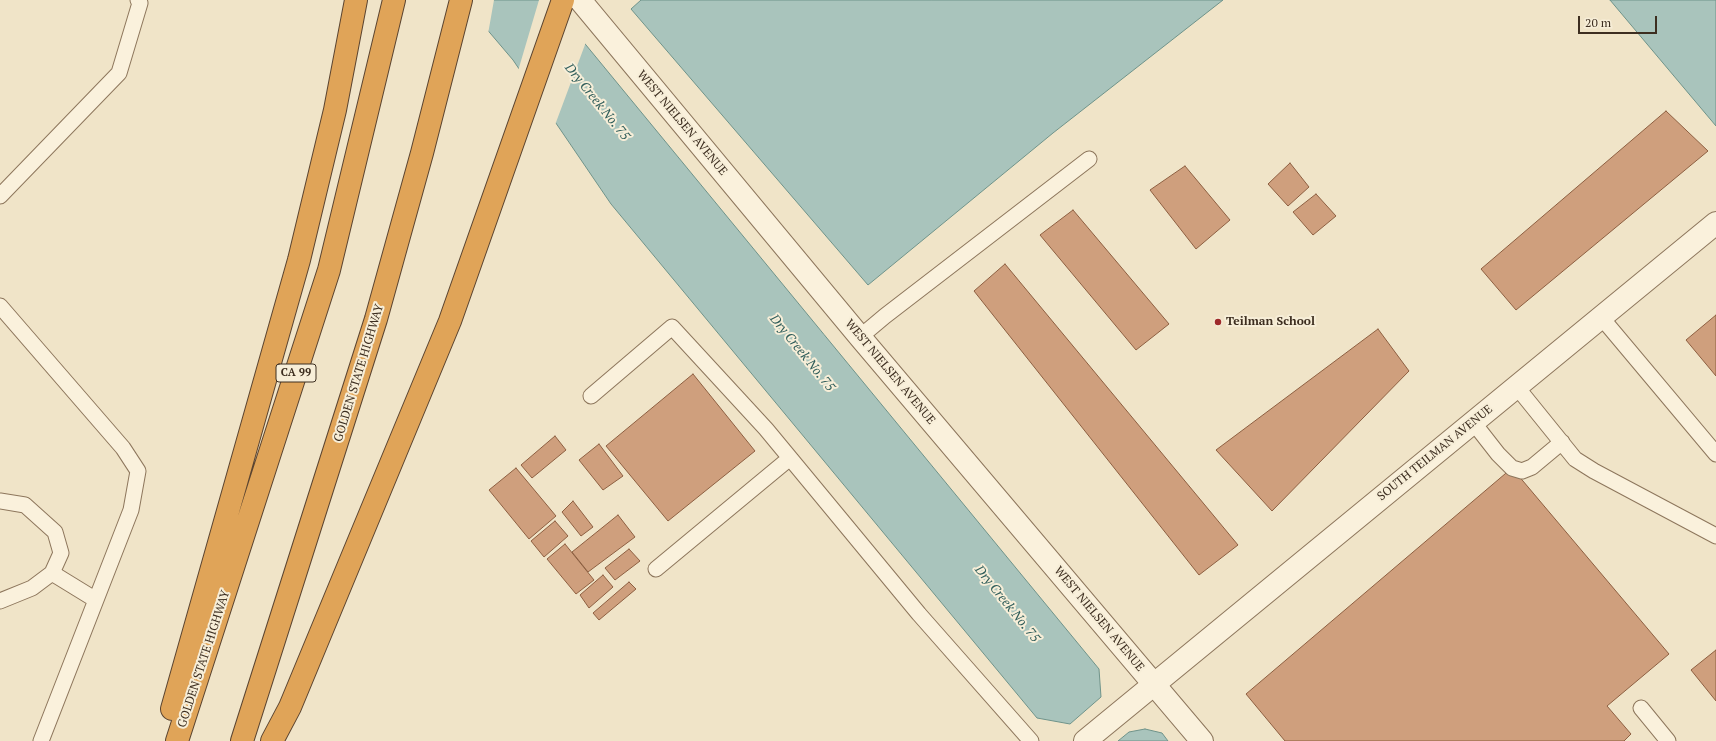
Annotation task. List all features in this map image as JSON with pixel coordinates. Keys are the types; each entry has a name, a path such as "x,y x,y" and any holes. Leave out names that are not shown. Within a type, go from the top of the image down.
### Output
{"highway":[{"path":"163,741 299,260 335,110 356,0"},
{"name":"GOLDEN STATE HIGHWAY","path":"177,741 329,270 394,0"},
{"path":"272,741 290,707 450,321 514,139 567,0"},
{"name":"GOLDEN STATE HIGHWAY","path":"242,741 376,319 422,153 460,4"}],"street":[{"name":"WEST NIELSEN AVENUE","path":"567,0 860,337 1202,741"},
{"name":"SOUTH TEILMAN AVENUE","path":"1085,741 1716,223"}],"lane":[{"path":"0,196 119,73 140,3 138,0"},
{"path":"860,337 1088,159"},
{"path":"0,306 123,448 138,471 131,510 41,741"},
{"path":"1601,317 1716,454"},
{"path":"591,396 672,327 766,429 919,614 1031,741"},
{"path":"1516,386 1575,459 1594,471 1716,536"},
{"path":"1473,422 1498,454 1512,468 1522,471 1532,467 1562,442"},
{"path":"656,569 790,458"},
{"path":"0,501 25,505 55,532 61,553 52,573 32,588 0,601"},
{"path":"52,573 96,600"},
{"path":"1641,708 1668,741"}],"water":[{"name":"Dry Creek No. 75","path":"462,0 549,0 1099,669 1101,697 1070,724 1037,718 611,204 513,60"},
{"path":"641,0 1223,0 1053,133 868,285 631,9"},
{"path":"1610,0 1716,0 1716,126"},
{"path":"1145,729 1162,733 1168,741 1118,741 1129,732"}],"pier":[{"path":"494,0 488,34 460,1"},
{"path":"539,0 552,0 586,42 555,125 518,71"}],"building":[{"path":"1666,111 1708,151 1516,310 1481,269"},
{"path":"1290,163 1309,187 1288,206 1268,184"},
{"path":"1185,166 1230,220 1196,249 1150,190"},
{"path":"1316,194 1336,216 1313,235 1293,212"},
{"path":"1073,210 1169,324 1136,350 1040,235"},
{"path":"1005,264 1238,545 1199,575 974,291"},
{"path":"1716,315 1716,376 1686,340"},
{"path":"1378,329 1409,371 1272,511 1216,450"},
{"path":"693,374 755,451 668,521 606,446"},
{"path":"555,436 566,450 532,478 521,465"},
{"path":"599,444 623,476 603,490 579,460"},
{"path":"516,468 556,516 529,539 489,490"},
{"path":"1512,468 1669,654 1607,706 1631,734 1624,741 1285,741 1246,694"},
{"path":"573,501 593,527 581,536 562,512"},
{"path":"618,515 635,537 588,572 572,552"},
{"path":"555,521 568,536 544,557 531,541"},
{"path":"565,544 594,580 576,594 547,559"},
{"path":"629,549 640,561 615,580 605,568"},
{"path":"603,575 613,587 589,608 580,595"},
{"path":"629,582 636,589 599,620 593,613"},
{"path":"1716,650 1716,701 1691,670"}],"place":[{"name":"Teilman School","path":"1218,322"}]}
